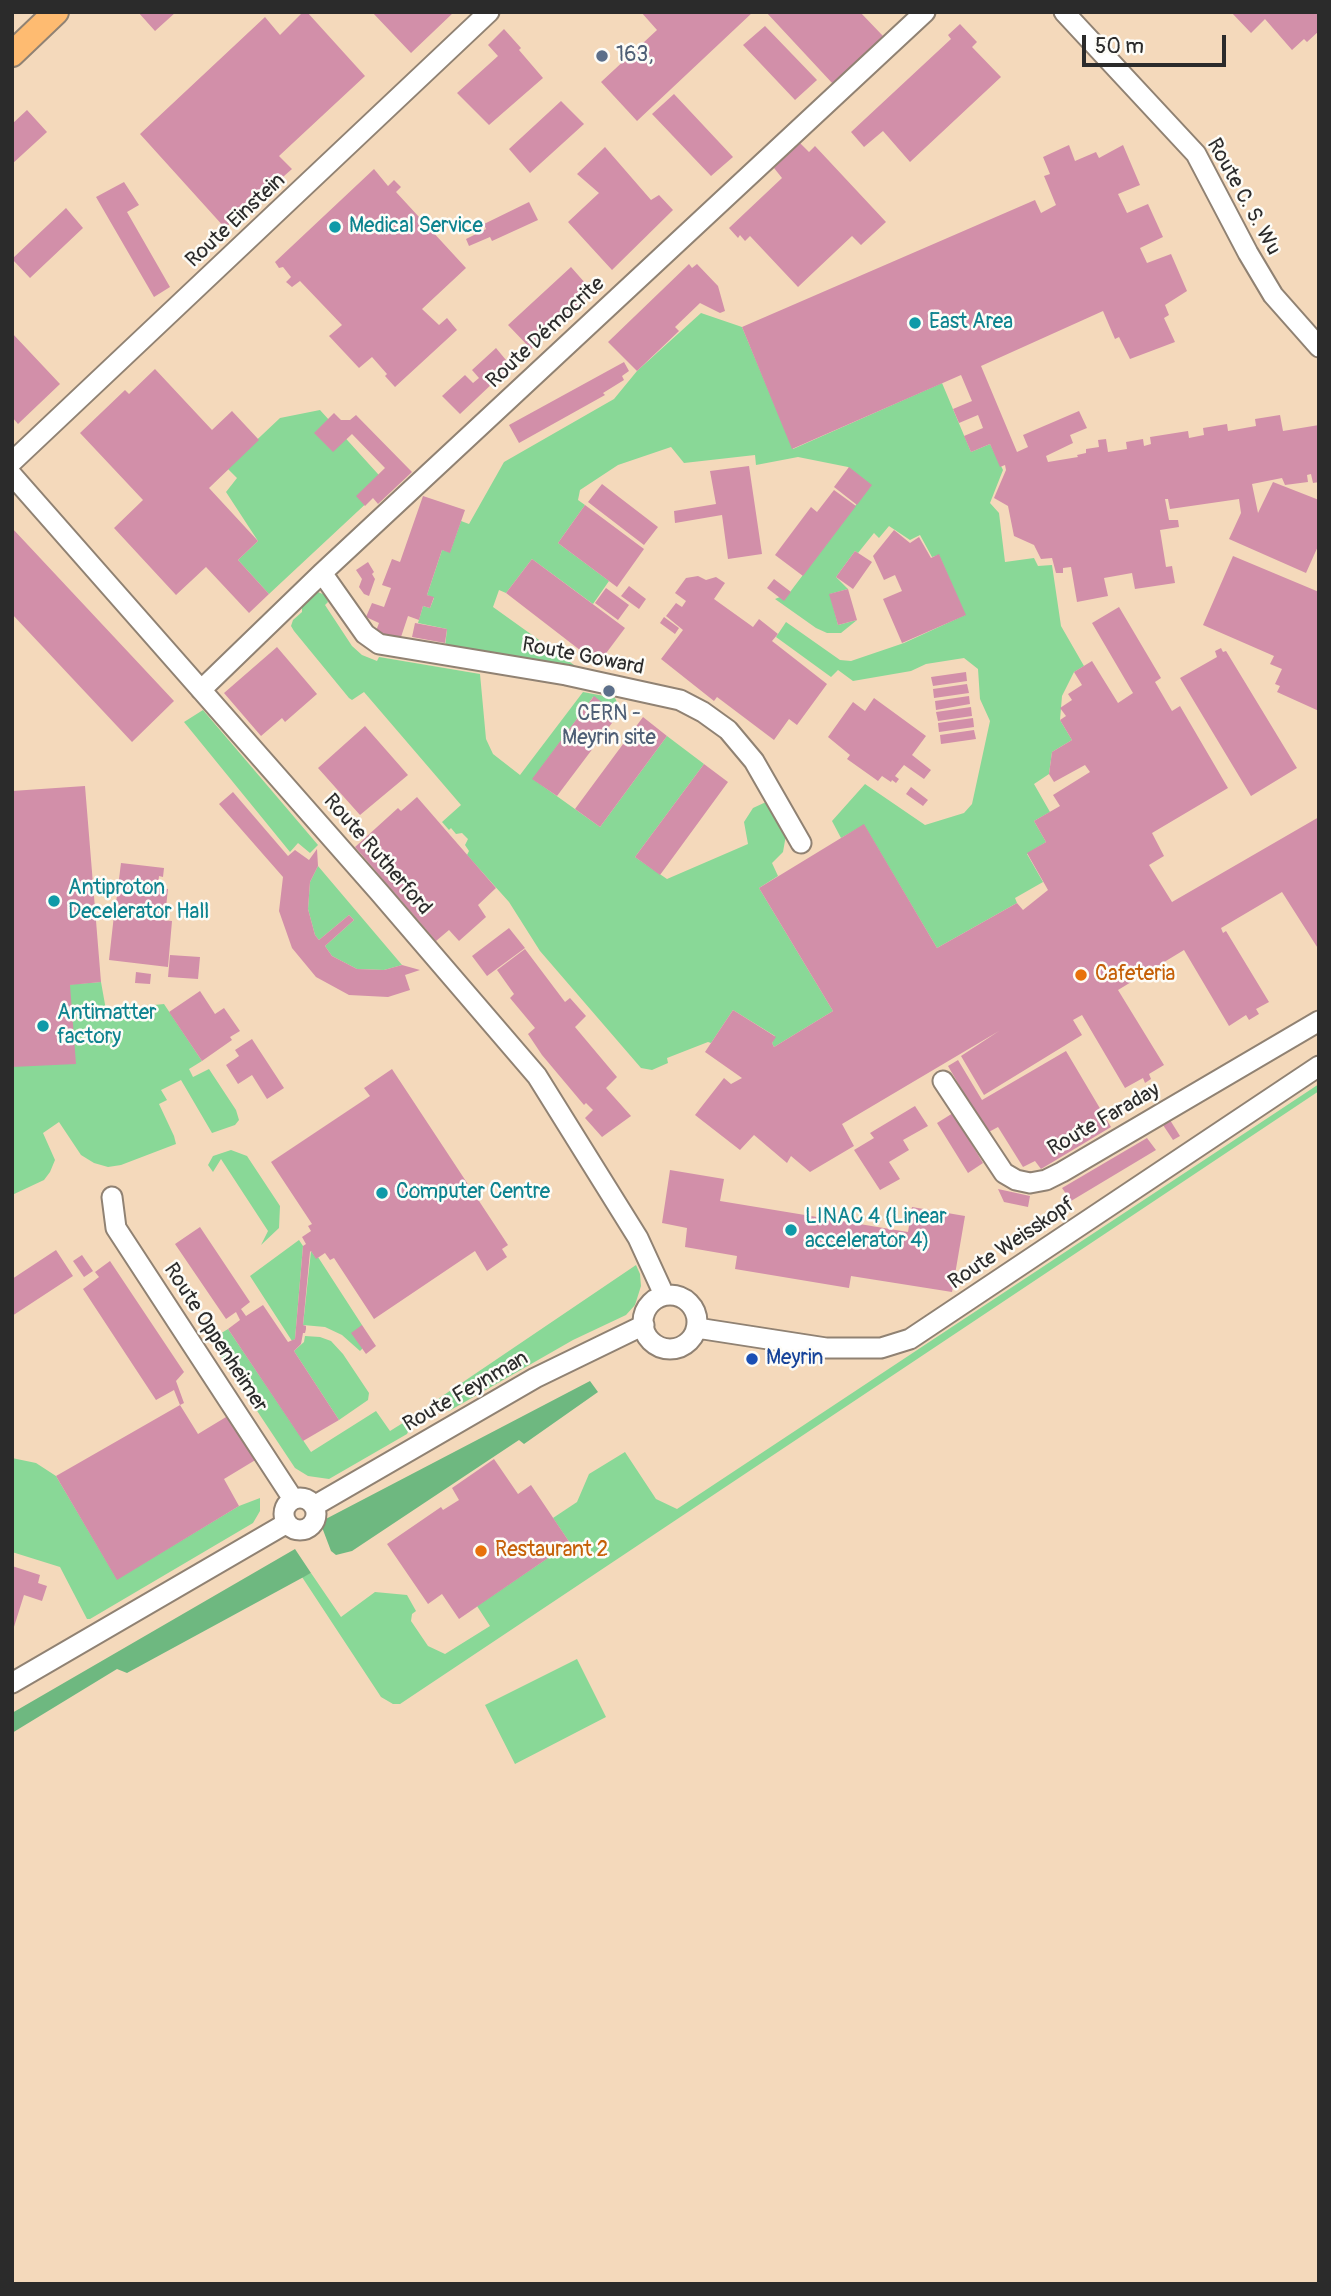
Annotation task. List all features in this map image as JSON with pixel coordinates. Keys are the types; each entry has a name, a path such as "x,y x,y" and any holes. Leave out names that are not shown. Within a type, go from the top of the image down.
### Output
{"main road":[{"path":"12,54 49,19"}],"street":[{"name":"Route Einstein","path":"12,462 489,12"},
{"name":"Route Démocrite","path":"201,690 322,573 925,12"},
{"name":"Route C. S. Wu","path":"1064,12 1196,154 1273,295 1319,348"},
{"name":"Route Rutherford","path":"12,475 537,1076 638,1238 661,1288 662,1296"},
{"name":"Route Goward","path":"322,573 365,634 379,644 566,675 680,700 704,712 728,730 754,761 801,843"},
{"name":"Route Faraday","path":"943,1081 1004,1173 1030,1183 1046,1180 1062,1172 1319,1021"},
{"name":"Route Weisskopf","path":"697,1328 826,1348 881,1348 910,1339 1319,1066"},
{"name":"Route Oppenheimer","path":"112,1197 116,1228 293,1499"},
{"path":"662,1296 679,1296 690,1303 697,1318 697,1328 689,1341 677,1348 656,1345 644,1325 649,1305 662,1296"},
{"name":"Route Feynman","path":"314,1506 523,1384 644,1325"},
{"path":"303,1498 314,1506 315,1519 311,1525 298,1530 287,1523 284,1511 293,1499 303,1498"},
{"path":"12,1683 287,1523"}],"green space":[{"path":"701,313 742,327 793,449 942,383 971,452 990,444 1003,470 990,503 999,513 1005,562 1034,558 1038,566 1052,565 1061,626 1084,666 1074,672 1062,696 1060,720 1072,740 1052,752 1049,774 1034,784 1050,812 1034,821 1046,842 1027,854 1043,882 1015,898 1017,903 937,948 864,825 841,838 832,821 865,784 925,825 964,813 972,804 990,721 980,699 978,669 964,658 853,681 838,670 831,677 776,637 786,622 840,660 851,661 904,643 965,615 939,555 932,557 920,535 910,540 889,526 879,538 874,533 858,553 855,551 836,577 848,589 830,594 838,625 857,620 841,633 827,633 816,628 775,599 780,597 784,600 871,485 848,467 798,457 756,465 755,455 684,463 671,447 618,465 580,490 578,500 585,505 558,543 609,581 593,604 532,559 506,593 499,590 493,607 574,665 572,669 445,647 447,629 418,623 423,606 430,608 434,598 427,595 442,550 450,552 461,521 469,524 504,462 614,399 637,371"},
{"path":"320,410 387,484 269,594 238,560 258,541 226,492 237,478 227,468 280,418"},
{"path":"318,592 325,595 328,602 325,605 352,646 362,655 377,661 379,657 480,674 486,739 493,754 520,775 583,692 615,698 620,708 618,715 593,697 533,779 600,827 667,736 704,764 635,857 667,879 748,844 744,822 753,808 766,802 786,835 783,852 772,863 778,876 759,888 833,1011 774,1047 772,1043 775,1036 733,1010 711,1043 667,1058 668,1063 652,1070 641,1068 540,951 509,902 467,855 469,851 465,845 468,839 462,833 456,834 451,828 449,830 442,822 461,805 364,692 352,700 349,698 294,631 291,626 293,620 302,612 302,606"},
{"path":"203,710 318,845 310,853 298,843 290,852 184,722"},
{"path":"318,866 402,965 384,970 357,969 332,956 325,946 354,920 349,915 319,940 315,935 308,909 310,882"},
{"path":"101,982 106,1010 164,1004 202,1061 189,1069 193,1077 209,1069 236,1110 239,1120 235,1125 212,1133 181,1080 161,1090 167,1100 159,1104 176,1144 121,1165 108,1167 81,1155 59,1122 43,1133 55,1160 50,1172 44,1180 12,1195 12,989"},
{"path":"1319,1084 1319,1091 400,1704 393,1704 381,1697 302,1577 311,1573 341,1617 375,1592 407,1595 416,1611 412,1614 411,1621 428,1646 445,1654 490,1626 477,1606 570,1543 553,1518 577,1502 589,1474 625,1452 656,1499 677,1509"},
{"path":"231,1150 247,1156 280,1206 279,1228 261,1245 268,1231 221,1159 213,1172 208,1165 213,1156"},
{"path":"299,1240 303,1246 295,1339 292,1341 250,1276"},
{"path":"311,1251 318,1257 362,1325 360,1351 342,1335 325,1327 303,1325"},
{"path":"636,1265 641,1286 635,1305 626,1315 573,1340 449,1411 438,1409 432,1403"},
{"path":"228,1329 311,1452 376,1411 390,1431 406,1421 410,1427 407,1434 329,1479 308,1476 295,1468 210,1340"},
{"path":"305,1336 331,1341 369,1393 368,1400 339,1420 294,1351 304,1342"},
{"path":"590,1381 598,1392 524,1444 519,1440 352,1551 336,1555 331,1551 320,1522"},
{"path":"12,1458 36,1463 56,1476 117,1579 239,1506 260,1498 260,1511 253,1523 87,1619 60,1567 12,1552"},
{"path":"295,1549 311,1573 127,1673 117,1669 12,1733 12,1713"},
{"path":"577,1659 606,1717 515,1764 485,1705"}],"building":[{"path":"138,12 176,12 155,31"},
{"path":"303,12 307,12 365,76 279,156 292,169 225,228 140,134 265,17 280,35"},
{"path":"372,12 454,12 411,53"},
{"path":"641,12 753,12 637,121 601,82 657,30"},
{"path":"766,12 860,12 883,36 833,84"},
{"path":"1231,12 1319,12 1319,31 1292,50 1265,19 1251,33"},
{"path":"960,24 977,42 972,47 1001,77 910,162 883,131 864,147 851,132 951,39 948,35"},
{"path":"765,26 817,80 795,100 743,45"},
{"path":"504,29 543,78 489,125 457,93 498,56 488,45"},
{"path":"674,94 733,157 711,176 652,114"},
{"path":"561,101 584,124 530,173 509,149"},
{"path":"27,110 47,132 12,164 12,124"},
{"path":"800,143 809,152 815,146 886,222 861,245 852,236 798,287 750,236 745,241 729,228 782,178 774,168"},
{"path":"1069,145 1075,161 1096,152 1099,158 1123,145 1140,185 1118,194 1127,213 1148,204 1163,237 1140,248 1147,263 1171,254 1187,291 1165,305 1169,315 1164,318 1175,342 1130,359 1119,337 1115,339 1103,311 981,366 1017,452 1028,447 1023,435 1079,411 1087,428 1070,435 1073,443 1046,456 1048,462 1078,457 1077,455 1086,453 1086,449 1099,447 1098,440 1106,439 1108,452 1127,449 1126,442 1143,439 1144,446 1151,444 1150,437 1188,431 1189,438 1204,435 1203,428 1227,424 1228,431 1256,426 1255,419 1280,415 1283,431 1319,425 1319,482 1313,483 1311,474 1307,475 1308,482 1285,485 1282,478 1252,484 1258,513 1273,482 1319,500 1319,544 1306,573 1229,539 1241,513 1239,499 1170,509 1168,499 1165,499 1169,520 1178,520 1179,527 1160,530 1166,567 1172,566 1175,583 1135,589 1132,573 1104,578 1108,596 1077,602 1071,567 1063,568 1063,573 1056,573 1052,558 1041,559 1034,545 1014,536 1008,506 994,498 1006,470 1005,465 1000,467 990,444 971,452 964,436 983,428 978,415 959,423 953,409 972,401 961,375 792,449 742,327 1035,200 1041,213 1056,205 1044,176 1050,174 1043,157"},
{"path":"605,147 651,200 659,195 673,210 612,270 568,222 599,193 577,174"},
{"path":"374,169 388,186 394,180 401,187 396,192 466,268 422,309 439,325 447,318 457,330 395,387 372,357 359,368 329,336 342,325 300,281 292,287 286,282 291,277 275,262"},
{"path":"124,182 139,205 127,212 170,287 154,297 96,197"},
{"path":"529,202 538,220 492,241 490,237 469,246 466,239 486,229 484,224"},
{"path":"66,208 83,228 30,278 12,259"},
{"path":"689,264 692,268 697,264 718,286 725,311 720,313 700,303 675,327 679,331 637,371 608,342"},
{"path":"571,267 593,292 531,349 508,325"},
{"path":"12,333 60,384 18,424 12,417"},
{"path":"496,348 511,366 460,414 442,396 465,375 473,383 479,378 472,370"},
{"path":"624,362 629,371 622,376 624,380 603,393 605,395 519,443 509,425"},
{"path":"155,369 212,430 232,411 259,440 209,488 258,541 238,560 269,594 249,613 206,567 176,595 114,528 143,500 80,433 125,390 129,394"},
{"path":"334,413 341,420 350,420 356,415 412,472 378,504 373,498 365,506 356,496 385,468 352,434 333,452 314,433"},
{"path":"749,466 762,554 728,559 722,515 675,523 674,511 716,504 710,471"},
{"path":"849,467 872,485 857,505 834,487"},
{"path":"602,484 658,527 644,545 588,502"},
{"path":"834,490 856,506 803,576 775,555 811,507 817,512"},
{"path":"423,496 465,510 450,553 442,550 427,595 434,597 430,608 423,606 419,620 408,616 400,640 376,631 379,623 366,617 372,603 384,607 391,588 382,585 392,559 400,562"},
{"path":"585,505 644,549 617,587 558,543"},
{"path":"12,528 174,701 132,742 12,614"},
{"path":"894,530 910,543 919,537 931,558 939,554 966,615 902,643 883,599 902,591 895,575 884,580 873,556"},
{"path":"855,551 872,562 853,589 836,577"},
{"path":"1233,556 1319,592 1319,711 1277,692 1280,686 1275,684 1282,669 1270,664 1274,656 1203,625"},
{"path":"532,559 625,628 598,664 506,593"},
{"path":"368,562 375,579 369,596 359,587 362,579 356,570"},
{"path":"698,576 706,580 716,577 725,583 714,599 753,627 759,619 778,634 772,641 827,684 797,725 789,719 774,740 717,697 714,701 661,659 683,630 666,616 676,603 682,607 686,601 675,593 686,578"},
{"path":"774,579 791,592 784,601 767,588"},
{"path":"629,586 646,599 639,609 621,596"},
{"path":"606,588 629,605 618,620 595,603"},
{"path":"848,589 857,620 838,625 829,594"},
{"path":"1119,607 1161,678 1155,682 1172,711 1180,706 1228,788 1152,833 1164,856 1149,865 1172,902 1319,817 1319,950 1282,892 1221,928 1223,933 1226,931 1269,1002 1256,1009 1259,1014 1249,1020 1246,1015 1229,1026 1184,950 1118,990 1164,1065 1149,1074 1151,1079 1145,1083 1143,1078 1125,1088 1082,1015 1073,1020 1082,1035 984,1095 961,1056 999,1031 842,1124 854,1146 810,1172 791,1156 787,1163 754,1135 740,1150 695,1115 724,1078 731,1084 742,1078 705,1052 733,1010 776,1037 772,1043 774,1047 833,1011 759,888 864,824 937,948 1017,903 1023,910 1048,890 1027,853 1046,842 1034,821 1060,806 1053,795 1090,772 1085,765 1054,782 1049,774 1052,752 1072,740 1060,720 1066,716 1060,708 1072,700 1068,694 1082,685 1074,672 1092,661 1118,703 1133,693 1092,623"},
{"path":"664,617 679,628 675,634 660,623"},
{"path":"415,623 447,629 445,643 412,637"},
{"path":"277,647 317,694 285,722 282,718 261,736 224,693"},
{"path":"1221,648 1223,652 1226,651 1297,768 1251,796 1180,678 1217,657 1215,651"},
{"path":"966,672 967,681 933,686 931,677"},
{"path":"967,684 969,693 934,698 933,689"},
{"path":"594,696 618,715 557,796 532,779"},
{"path":"969,696 970,704 936,710 935,701"},
{"path":"874,698 926,736 912,755 931,770 924,779 904,765 895,776 899,779 896,783 882,776 878,781 847,759 850,755 828,737 853,702 865,711"},
{"path":"971,707 972,716 938,721 936,712"},
{"path":"643,717 667,736 600,827 575,809"},
{"path":"973,718 974,727 939,732 938,723"},
{"path":"365,726 408,775 360,815 318,768"},
{"path":"974,730 976,739 941,744 940,735"},
{"path":"704,764 728,782 660,875 635,857"},
{"name":"Antiproton Decelerator Hall","path":"85,786 101,982 70,985 76,1064 12,1067 12,791"},
{"path":"911,787 928,800 923,806 906,794"},
{"path":"233,792 288,856 295,850 309,860 317,849 318,866 310,882 308,909 315,935 319,940 349,915 354,920 325,946 332,956 357,969 384,970 402,965 420,970 405,975 410,990 388,997 349,995 316,977 292,948 279,911 283,877 219,804"},
{"path":"417,797 496,888 478,905 486,917 459,941 449,930 436,941 355,847 398,808 401,811"},
{"path":"121,863 164,868 158,885 168,889 165,916 115,911"},
{"path":"114,915 172,921 168,967 109,960"},
{"path":"509,928 525,948 487,976 472,956"},
{"path":"525,949 565,1002 570,998 586,1016 575,1027 617,1077 606,1088 631,1116 602,1137 585,1118 593,1110 586,1103 584,1105 528,1034 535,1028 510,998 514,994 497,970"},
{"path":"170,955 200,957 198,979 168,977"},
{"path":"136,972 151,974 150,984 135,983"},
{"path":"200,991 215,1014 224,1008 240,1031 230,1037 232,1040 202,1061 169,1012"},
{"path":"252,1039 284,1088 267,1099 252,1075 238,1084 226,1065 239,1056 235,1050"},
{"path":"1066,1051 1111,1127 1041,1169 1035,1161 1023,1167 998,1127 987,1133 948,1066 958,1060 982,1100"},
{"name":"Computer Centre","path":"392,1069 508,1245 502,1249 507,1257 487,1271 475,1251 374,1319 334,1258 330,1260 325,1253 316,1259 311,1251 303,1325 306,1329 301,1344 294,1351 339,1420 303,1441 228,1329 240,1320 236,1312 226,1319 175,1244 200,1227 250,1302 241,1309 246,1316 263,1305 288,1342 295,1339 303,1246 306,1244 302,1237 311,1231 308,1226 312,1224 271,1162 370,1096 364,1088"},
{"path":"915,1106 928,1126 903,1140 909,1150 889,1162 900,1179 880,1190 854,1150 874,1138 870,1133"},
{"path":"953,1113 983,1163 968,1173 937,1123"},
{"path":"1170,1120 1180,1136 1173,1140 1163,1125"},
{"path":"1147,1138 1156,1150 1071,1201 1062,1188"},
{"name":"LINAC 4 (Linear accelerator 4)","path":"670,1170 724,1179 720,1201 908,1232 912,1207 965,1216 952,1292 851,1276 849,1288 735,1269 737,1256 685,1247 687,1228 662,1223"},
{"path":"998,1189 1030,1196 1028,1207 1004,1202"},
{"path":"56,1250 73,1276 12,1316 12,1279"},
{"path":"82,1255 93,1271 84,1277 73,1261"},
{"path":"110,1261 184,1372 176,1381 184,1403 180,1405 174,1390 156,1400 83,1289 99,1277 95,1272"},
{"path":"362,1325 376,1346 366,1354 351,1333"},
{"path":"180,1405 198,1434 231,1414 257,1459 224,1479 239,1506 117,1580 56,1476"},
{"path":"494,1459 518,1494 531,1485 570,1543 459,1619 442,1594 428,1604 387,1544 441,1507 443,1510 459,1500 452,1488"},
{"path":"12,1566 40,1575 38,1583 47,1586 42,1601 24,1595 13,1630"}],"place":[{"name":"163,","path":"602,56"},
{"name":"Medical Service","path":"335,227"},
{"name":"East Area","path":"915,323"},
{"name":"CERN - Meyrin site","path":"609,691"},
{"name":"Antiproton Decelerator Hall","path":"54,901"},
{"name":"Cafeteria","path":"1081,975"},
{"name":"Antimatter factory","path":"43,1026"},
{"name":"Computer Centre","path":"382,1193"},
{"name":"LINAC 4 (Linear accelerator 4)","path":"791,1230"},
{"name":"Meyrin","path":"752,1359"},
{"name":"Restaurant 2","path":"481,1551"}]}
